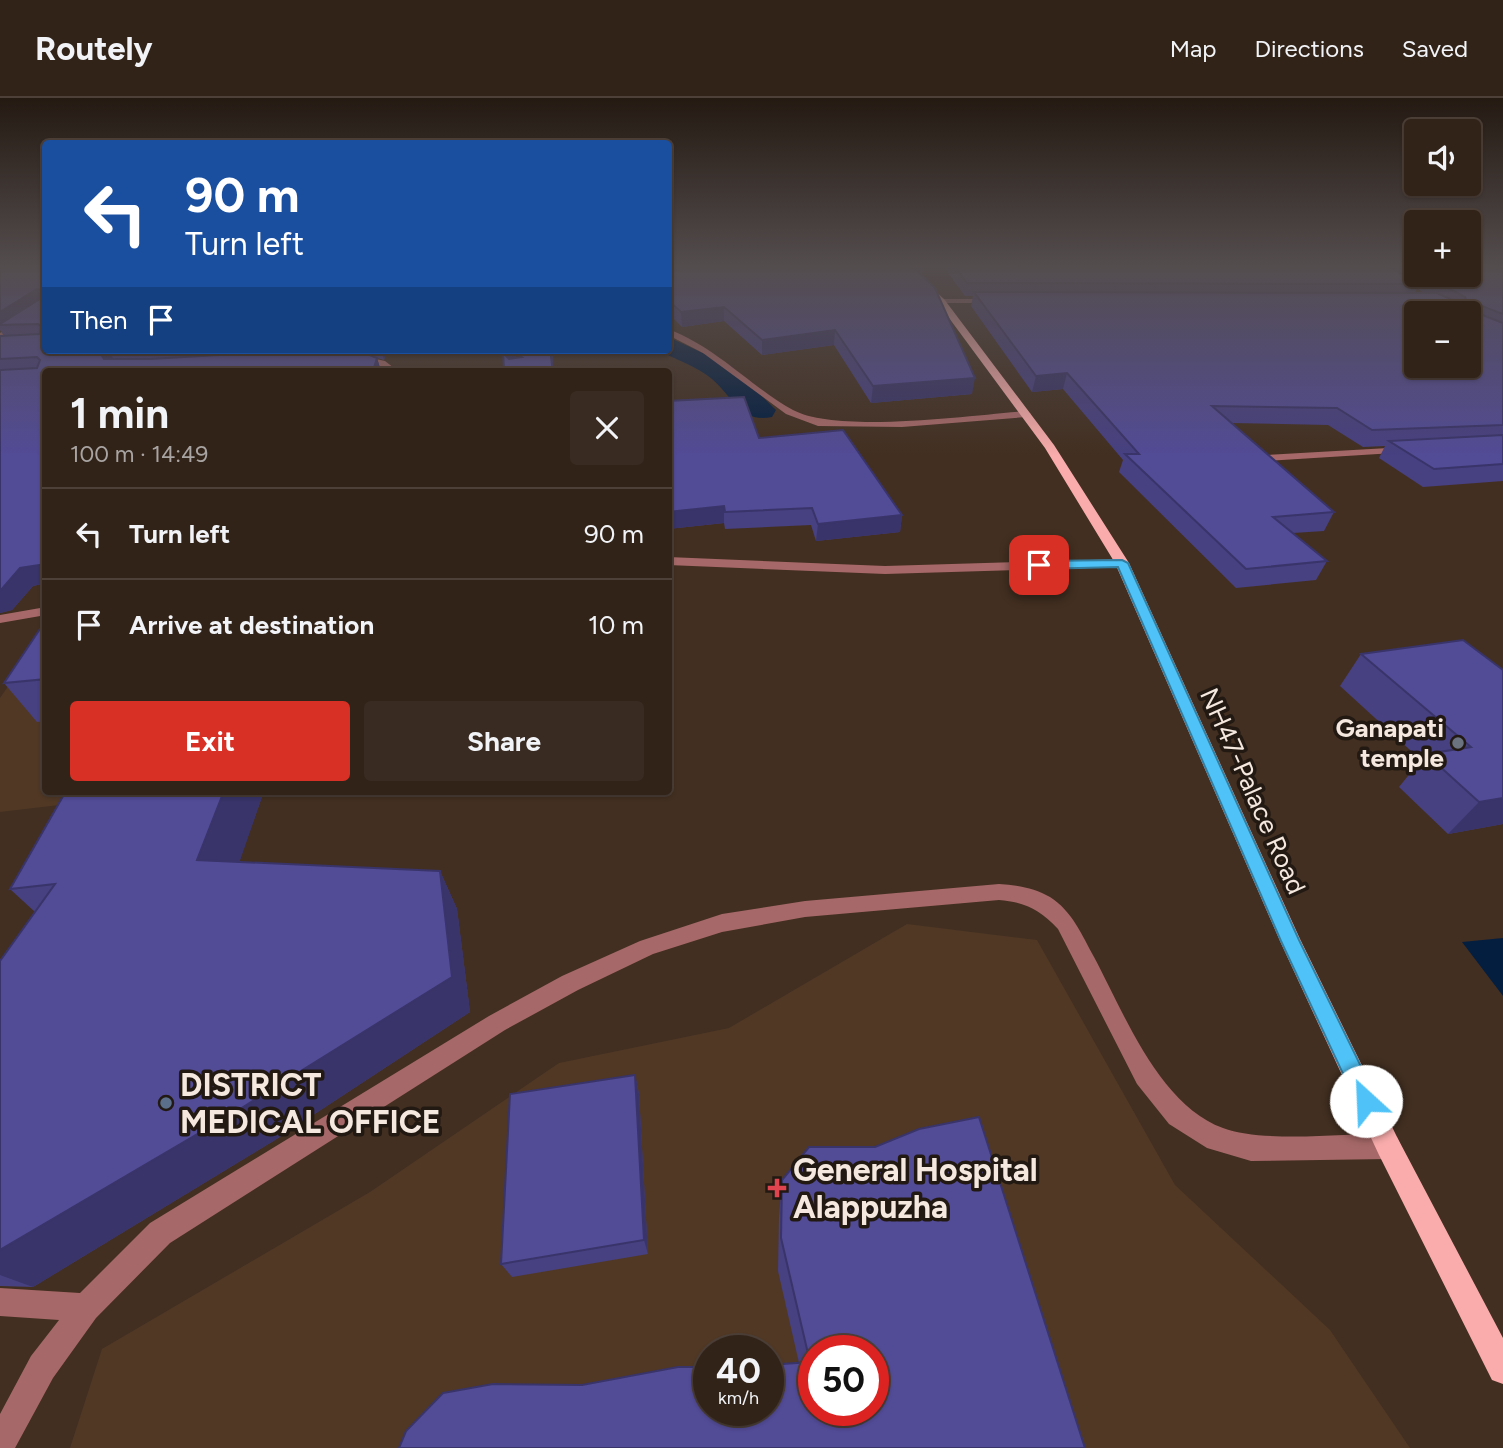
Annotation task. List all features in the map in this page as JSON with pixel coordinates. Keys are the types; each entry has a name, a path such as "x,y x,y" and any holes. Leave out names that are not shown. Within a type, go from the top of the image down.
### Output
{"main road":[{"name":"NH47-Palace Road","path":"963,330 1026,414 1122,563 1290,941 1388,1146 1503,1369"}],"street":[{"path":"672,333 706,351 790,412 818,423 902,424 1026,414"},
{"path":"0,345 11,345"},
{"path":"350,358 382,363 389,368"},
{"path":"1267,458 1419,449"},
{"path":"672,561 885,570 1122,563"},
{"path":"0,619 42,612"},
{"path":"0,1445 43,1367 86,1308 160,1233 497,1023 570,983 647,947 722,923 805,909 999,892 1024,893 1048,905 1065,923 1146,1076 1178,1115 1216,1139 1251,1148 1388,1146"},
{"path":"0,1302 86,1308"}],"shaded area":[{"path":"39,642 42,642 42,795 144,795 0,812 0,698"},
{"name":"General Hospital Alappuzha","path":"907,924 1037,940 1175,1185 1330,1330 1410,1448 70,1448 102,1349 370,1192 559,1063 729,1028"}],"water":[{"path":"1503,938 1503,996 1462,942"}],"building":[{"path":"42,330 42,354 105,354 102,356 104,359 234,354 367,354 377,358 374,368 42,368 42,565 20,568 0,591 0,370 37,368 40,360 37,357 0,359 0,336 40,334"},
{"path":"750,330 835,330 762,340"},
{"path":"835,330 954,330 975,378 873,386"},
{"path":"1002,330 1404,330 1404,378 1481,378 1481,330 1503,330 1503,425 1372,430 1337,408 1212,406 1334,512 1273,517 1327,561 1246,569 1125,454 1139,454 1067,373 1036,376"},
{"path":"503,354 509,354 506,356 509,359 522,357 519,354 551,354 553,368 504,368"},
{"path":"744,397 759,438 843,430 902,515 818,524 812,508 725,512 724,506 672,512 672,401"},
{"path":"1503,435 1503,464 1434,469 1389,441"},
{"path":"40,629 42,629 42,679 4,683"},
{"path":"1463,640 1503,670 1503,798 1479,802 1426,754 1471,747 1361,654"},
{"name":"DISTRICT MEDICAL OFFICE","path":"64,795 222,795 197,860 440,871 452,977 240,1109 0,1250 0,961 55,884 10,889"},
{"path":"635,1075 644,1240 501,1264 510,1094"},
{"name":"General Hospital Alappuzha","path":"979,1117 1085,1448 399,1448 406,1431 443,1393 493,1384 582,1385 678,1367 693,1367 693,1426 784,1426 784,1364 798,1363 798,1426 889,1426 889,1335 804,1335 781,1238 782,1180 809,1147 875,1147 919,1129"}],"waterway":[{"path":"672,347 721,372 750,404 761,410"}],"place":[{"name":"Ganapati temple","path":"1458,743"},
{"name":"DISTRICT MEDICAL OFFICE","path":"166,1103"},
{"name":"General Hospital Alappuzha","path":"777,1188"}],"route":[{"path":"1039,565 1122,563 1290,941 1366,1101"}]}
